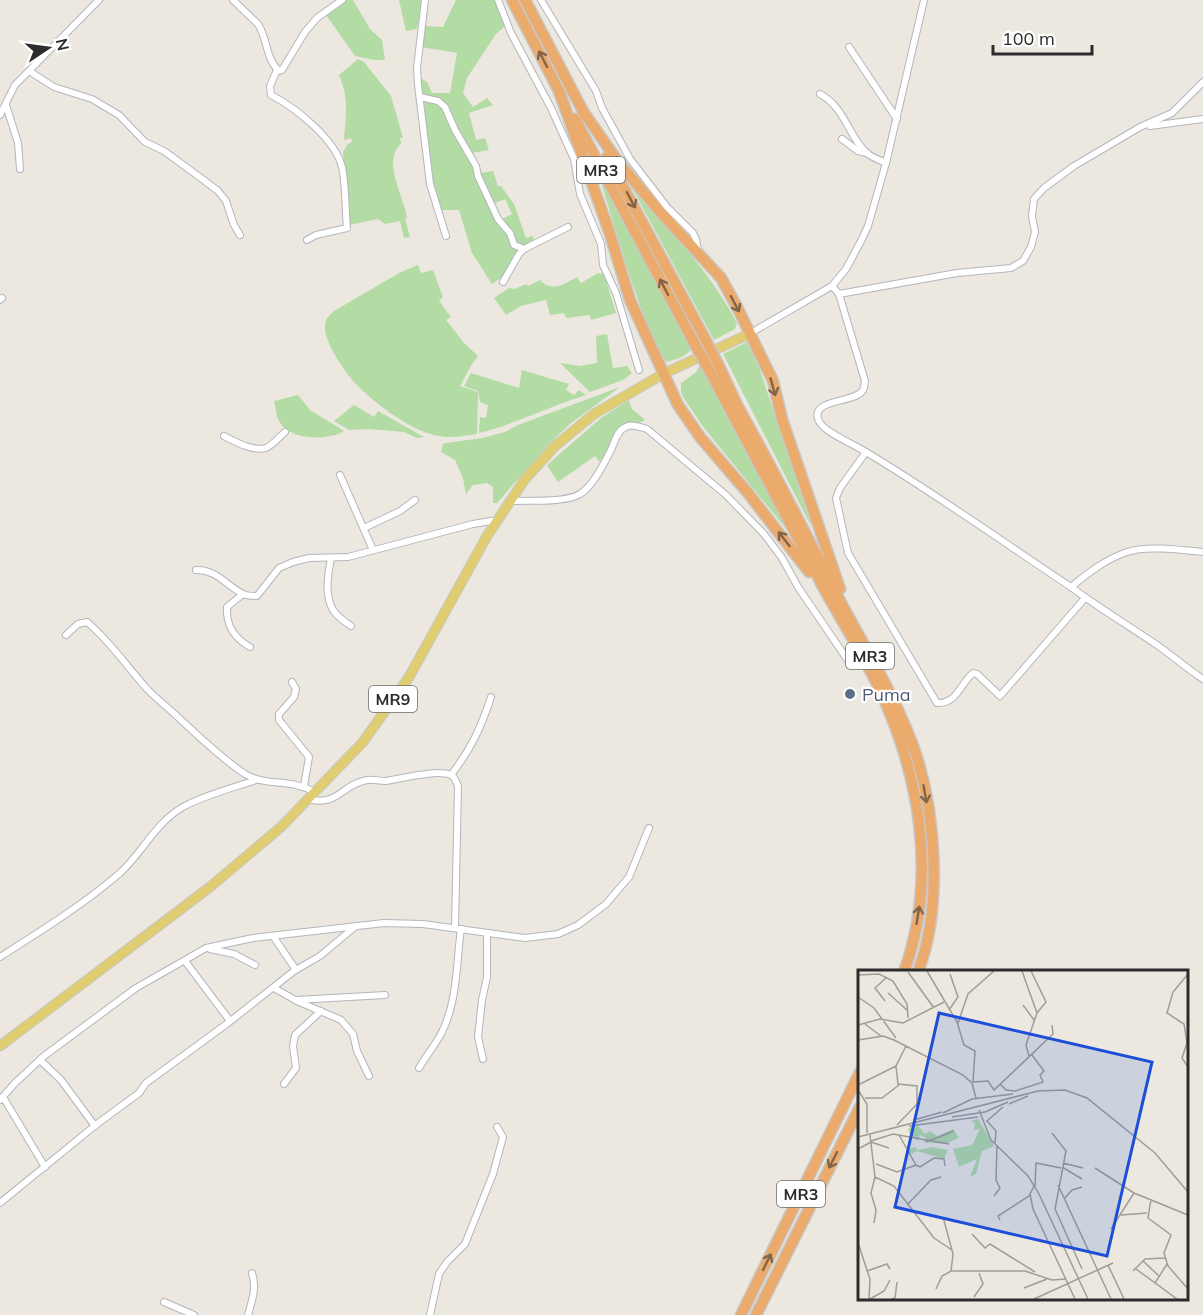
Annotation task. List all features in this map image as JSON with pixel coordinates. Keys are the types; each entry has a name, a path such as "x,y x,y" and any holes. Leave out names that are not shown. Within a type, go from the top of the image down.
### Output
{"highway":[{"name":"MR3","path":"512,0 559,91 698,337"},
{"name":"MR3","path":"525,0 878,685 903,747 918,810 921,841 921,891 910,954 905,970"},
{"path":"559,91 609,231 630,300 678,405 700,437 748,493 845,620"},
{"path":"582,110 619,163 721,278 737,307 773,381 782,418 845,620"},
{"name":"MR3","path":"845,620 885,682 912,744 922,779 934,866 929,934 919,970"},
{"name":"MR3","path":"741,1315 858,1076"},
{"name":"MR3","path":"756,1315 858,1111"}],"main road":[{"name":"MR9","path":"0,1046 210,886 281,826 363,742 409,677 497,520 525,479 555,446 594,414 663,374 749,334"}],"street":[{"path":"0,115 15,85 99,0"},
{"path":"233,0 261,29 267,52 277,70"},
{"path":"277,70 282,70 298,41 317,18 342,0"},
{"path":"425,0 417,68 430,184 446,236"},
{"path":"498,0 511,33 551,108 574,159 580,194 601,244 603,265 616,293 639,370"},
{"path":"541,0 596,91 602,108 630,159 667,207 693,233 698,254"},
{"path":"749,334 832,286 846,269 868,226 897,119 924,0"},
{"path":"849,47 897,119"},
{"path":"277,70 270,86 271,95 302,115 331,146 342,165 347,228 316,235 307,240"},
{"path":"29,71 54,87 92,99 119,115 145,142 164,150 218,191 226,201 240,235"},
{"path":"839,294 957,273 1011,268 1023,261 1031,247 1035,232 1032,216 1034,199 1044,188 1074,166 1140,127 1172,113 1203,82"},
{"path":"820,94 840,112 867,153"},
{"path":"420,97 438,101 445,107 455,130 476,166 478,176 498,219 510,233 514,245 524,249"},
{"path":"6,104 18,143 20,170"},
{"path":"1140,127 1203,119"},
{"path":"842,139 858,151 886,163"},
{"path":"502,282 524,249 568,227"},
{"path":"832,286 839,294 865,381 863,390 858,396 824,405 818,412 823,427 866,452 1071,587 1159,646 1186,669 1203,679"},
{"path":"510,501 569,498 580,494 590,484 625,427 632,425 647,429 726,495 764,534 849,662 861,655"},
{"path":"224,436 236,442 263,449 285,432"},
{"path":"866,452 840,488 836,498 848,553 937,703 957,695 973,673 977,674 1000,696 1085,598"},
{"path":"340,476 373,550"},
{"path":"364,528 400,511 415,500"},
{"path":"196,570 204,569 243,594 257,596 279,568 293,562 309,558 348,557 473,524 497,520"},
{"path":"1071,587 1097,566 1129,551 1164,549 1203,552"},
{"path":"331,558 328,595 334,612 351,626"},
{"path":"243,594 227,607 226,617 238,640 250,647"},
{"path":"829,631 845,620"},
{"path":"66,635 78,624 87,622 113,647 148,690 204,741 245,774 256,780 304,786"},
{"path":"292,682 296,689 294,697 279,714 279,720 309,757 304,786 319,802 327,801 352,785 369,779 385,781 438,774 451,775 458,786 457,983 448,1019 419,1068"},
{"path":"451,775 467,754 481,728 491,697"},
{"path":"0,957 66,914 121,872 157,827 184,806 256,780"},
{"path":"45,1167 2,1099 40,1060 136,988 185,960 207,948 225,943 384,923 458,928 525,938 558,934 578,925 606,904 629,877 649,828"},
{"path":"0,1203 139,1093 146,1083 296,970 320,956 356,926"},
{"path":"483,1059 478,1037 487,977 487,933"},
{"path":"273,936 296,970"},
{"path":"207,948 234,954 255,965"},
{"path":"185,960 231,1021"},
{"path":"274,988 341,1020 349,1028 369,1076"},
{"path":"295,1000 385,994"},
{"path":"284,1084 296,1068 293,1046 295,1035 321,1011"},
{"path":"40,1060 61,1080 95,1126"},
{"path":"430,1315 440,1274 447,1262 465,1244 493,1174 503,1137 497,1127"},
{"path":"248,1315 254,1294 255,1282 252,1273"},
{"path":"165,1302 194,1315"}],"green space":[{"path":"346,0 353,0 370,29 382,40 385,60 355,56 326,15"},
{"path":"399,0 422,0 417,29 406,31"},
{"path":"456,0 497,0 505,26 496,34 467,78 463,93 473,107 487,98 493,105 469,113 476,140 485,138 489,150 472,153 463,141 448,108 422,95 419,77 427,82 432,93 450,93 457,53 421,47 424,26 443,27"},
{"path":"358,59 364,62 391,96 403,138 400,138 401,144 395,151 394,170 410,237 404,238 400,221 385,224 378,219 349,225 343,152 352,142 351,138 344,140 346,99 339,75"},
{"path":"424,100 441,105 470,157 497,219 521,250 502,277 492,284 472,253 459,210 440,210 431,179"},
{"path":"596,166 694,348 682,357 667,362 654,344"},
{"path":"493,171 498,186 501,186 514,204 526,238 532,236 534,239 525,247 516,244 502,219 512,214 505,199 495,203 482,180 481,173"},
{"path":"629,182 714,285 737,323 735,329 714,340"},
{"path":"418,265 421,273 433,270 443,297 439,301 451,317 446,320 464,343 478,356 460,386 478,392 477,434 458,437 439,436 418,429 390,413 353,381 328,341 325,323 334,311 401,272"},
{"path":"598,273 604,274 616,313 591,320 590,315 566,318 564,313 550,315 546,300 521,306 506,315 494,298 509,288 515,289 526,284 528,286 540,280 554,287 577,277 581,283"},
{"path":"607,334 613,368 627,366 632,373 623,380 590,392 560,363 579,366 597,363 596,336"},
{"path":"747,342 759,367 812,528 723,354"},
{"path":"702,363 791,535 704,428 683,397 681,383 695,373"},
{"path":"522,370 569,384 566,390 574,395 579,390 586,395 479,433 480,417 486,418 488,405 480,402 478,391 464,386 471,373 519,388"},
{"path":"620,387 570,424 497,503 493,503 493,487 487,483 473,485 466,494 463,478 455,460 441,452 443,444 505,432"},
{"path":"298,395 310,410 344,431 329,436 311,437 286,429 278,419 274,401"},
{"path":"629,400 632,409 645,420 615,434 600,462 595,456 558,482 547,465 601,418"},
{"path":"354,405 374,417 378,411 424,437 417,438 404,432 349,430 334,421"}],"place":[{"name":"Puma","path":"850,694"}]}
